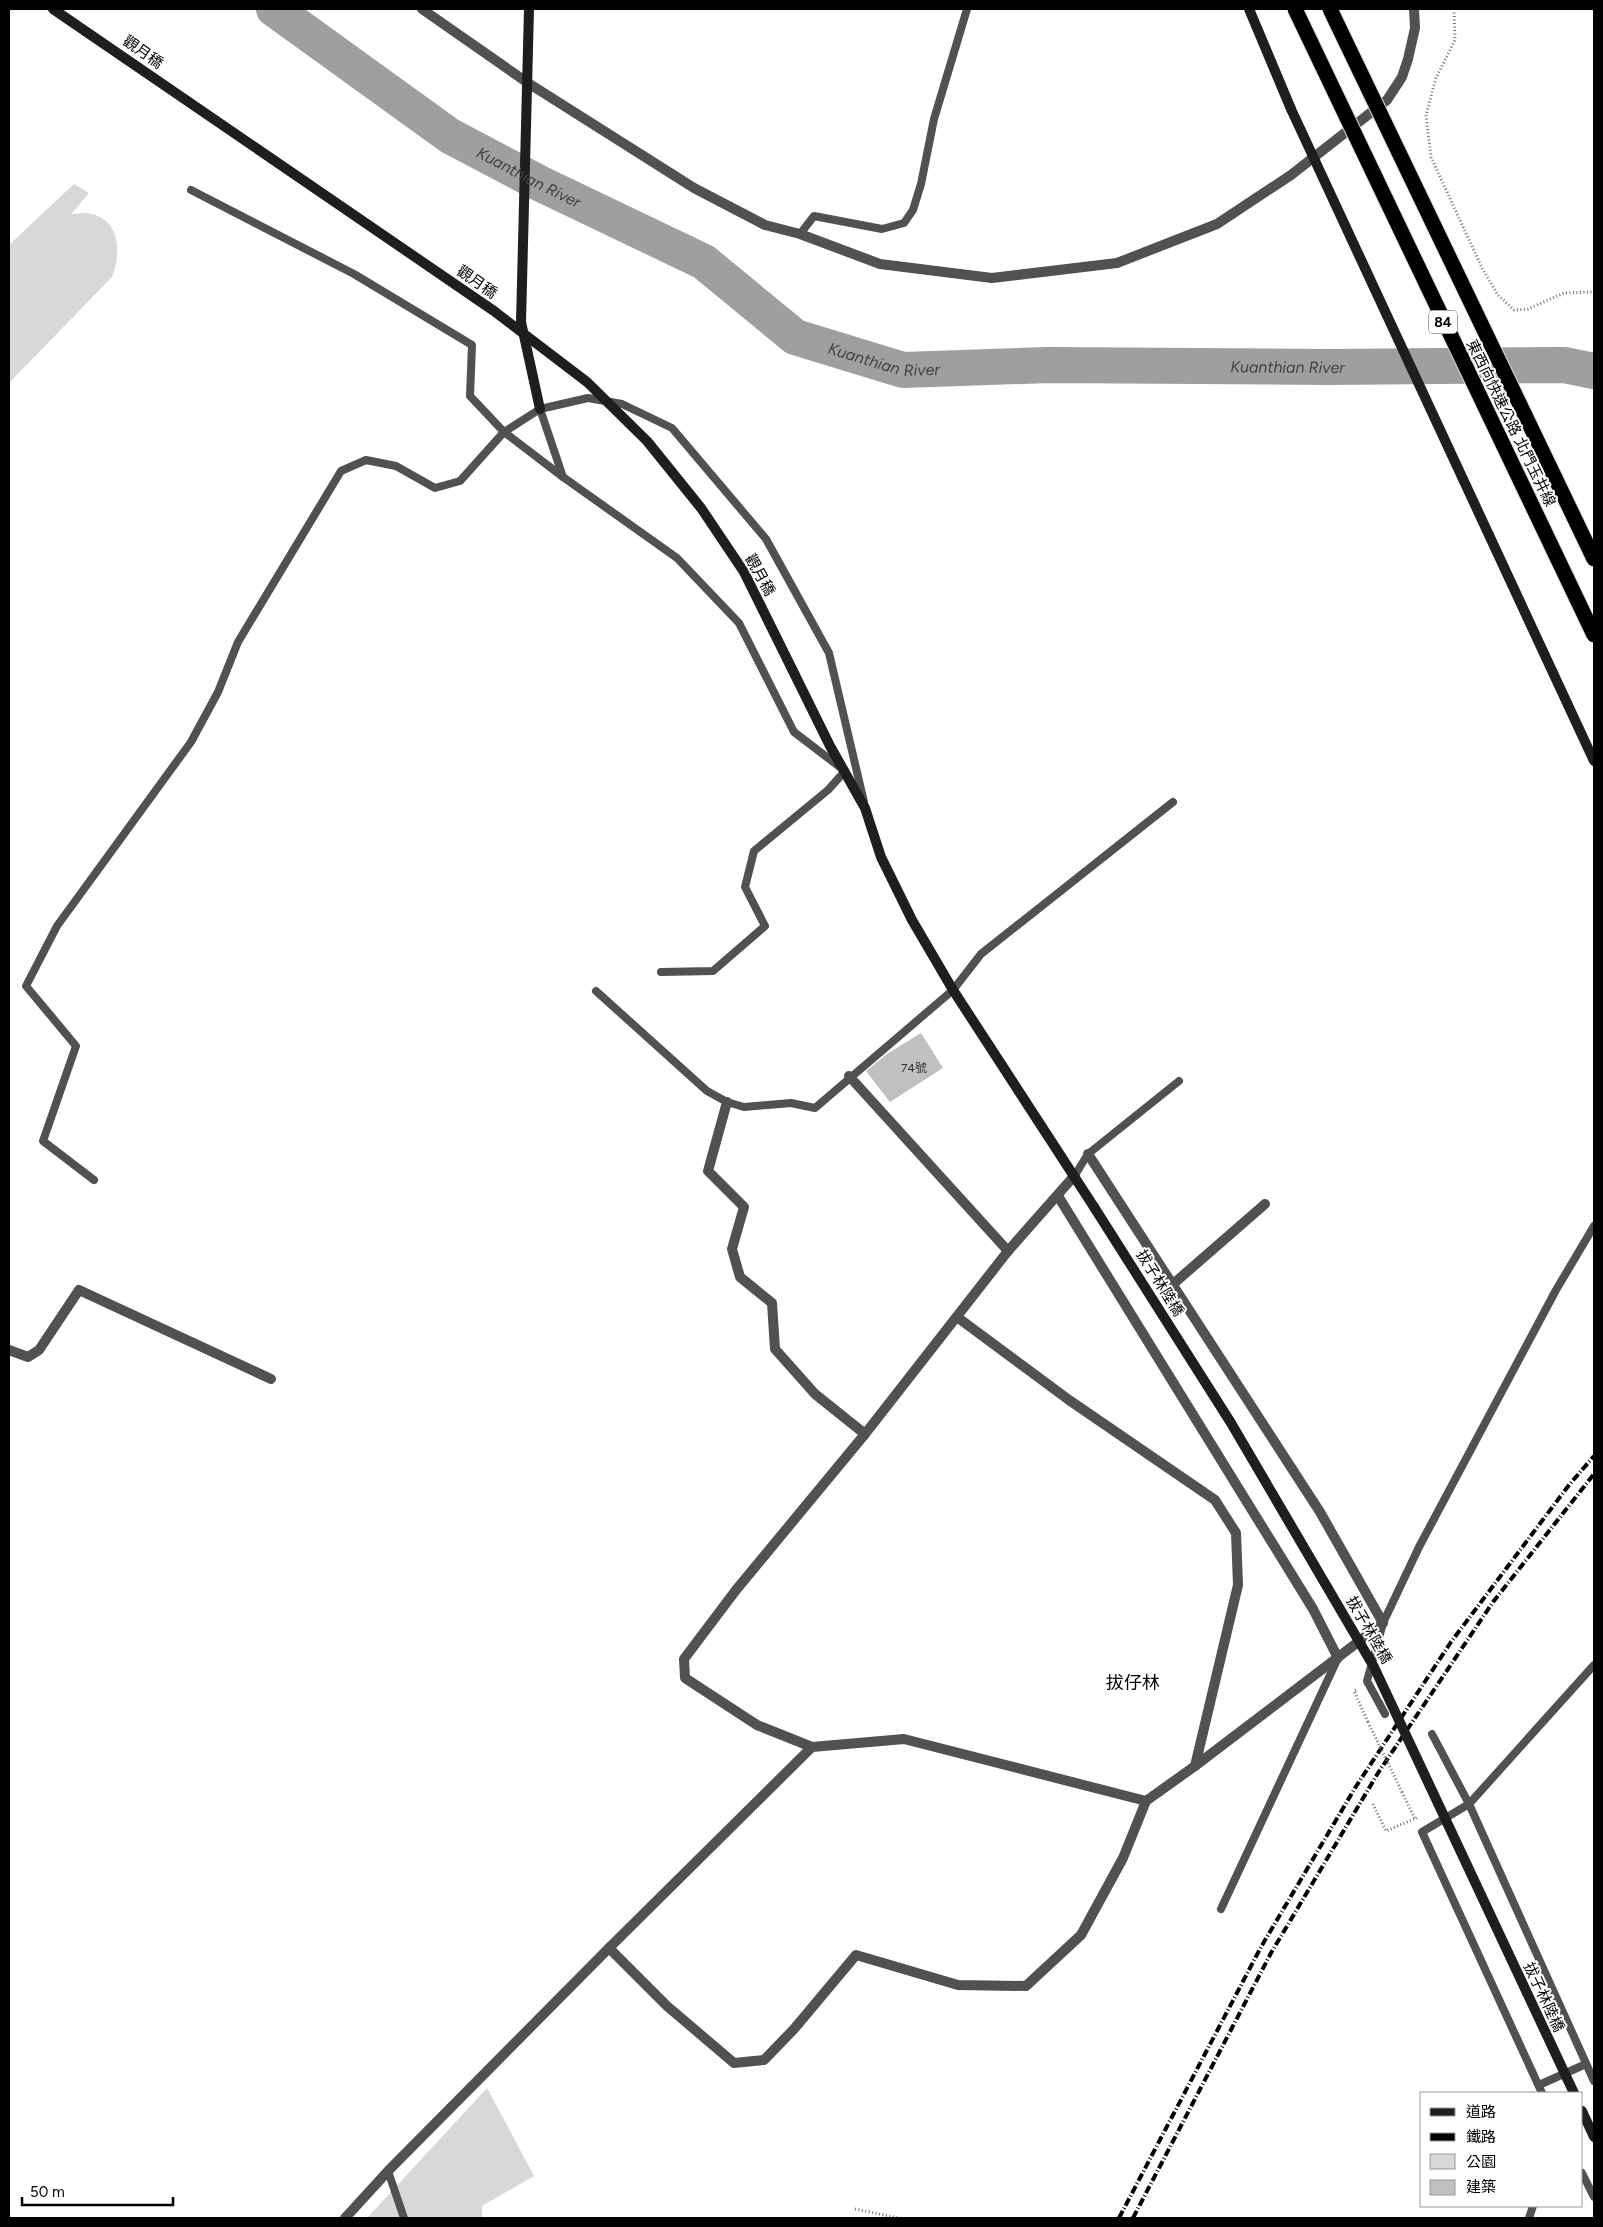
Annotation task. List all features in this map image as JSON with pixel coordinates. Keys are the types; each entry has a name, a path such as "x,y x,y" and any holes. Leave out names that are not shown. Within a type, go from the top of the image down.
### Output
{"highway":[{"name":"東西向快速公路 北門玉井線","path":"1295,9 1594,635"},
{"name":"東西向快速公路 北門玉井線","path":"1330,9 1594,559"}],"main road":[{"name":"觀月穚","path":"54,9 494,311 586,382 647,441 701,508 744,572 830,746 865,808 880,857 912,920 953,990"},
{"path":"529,9 528,115 521,322 540,409"},
{"path":"1249,9 1291,109 1594,761"},
{"name":"拔子林陸橋","path":"953,990 1075,1175 1231,1423 1374,1667 1574,2092"},
{"path":"1583,2112 1594,2137"}],"street":[{"path":"422,9 528,83 694,188 765,225 800,234 880,264 992,278 1117,263 1217,224 1291,175 1387,100 1402,77 1408,60 1415,28 1414,9"},
{"path":"849,1076 1008,1251"},
{"path":"727,1102 708,1171 744,1207 732,1249 740,1277 772,1303 775,1349 815,1394 865,1434"},
{"path":"609,1948 667,2006 734,2063 764,2060 794,2030 856,1955 958,1985 1026,1986 1080,1935 1123,1858 1146,1801 1196,1766 1383,1623 1320,1512 1088,1154"},
{"path":"1075,1175 1008,1251 865,1434 736,1590 684,1659 685,1678 757,1726 812,1747 904,1739 1146,1801"},
{"path":"1058,1196 1313,1609 1338,1658"},
{"path":"1172,1285 1266,1204"},
{"path":"9,1350 28,1357 39,1350 79,1290 271,1379"},
{"path":"957,1318 1069,1400 1215,1500 1236,1534 1238,1585 1196,1766"},
{"path":"346,2218 388,2171 812,1747"}],"lane":[{"path":"800,234 814,216 882,229 904,223 913,210 921,184 934,119 966,9"},
{"path":"191,190 354,274 472,345 470,396 504,432 563,477 677,558 739,623 794,732 845,771 828,790 754,851 745,887 766,926 713,971 661,972"},
{"path":"94,1180 43,1141 76,1046 26,986 57,926 191,742 218,692 238,642 341,471 366,460 396,466 435,488 460,481 504,432 540,409 588,398 622,404 672,428 766,539 829,653 865,808"},
{"path":"540,409 563,477"},
{"path":"596,991 708,1091 727,1102 744,1107 791,1104 815,1108 849,1076 953,990 981,954 1173,802"},
{"path":"1075,1175 1088,1154 1179,1081"},
{"path":"1385,1714 1367,1681 1383,1623 1419,1547 1556,1290 1594,1226"},
{"path":"1221,1909 1338,1658"},
{"path":"1542,2092 1422,1832 1469,1804 1594,1665"},
{"path":"1432,1734 1469,1804 1594,2081"},
{"path":"1538,2085 1586,2064"},
{"path":"388,2171 404,2218"},
{"path":"1583,2175 1594,2197"}],"path":[{"path":"1454,9 1455,40 1436,78 1426,115 1431,157 1482,268 1498,295 1514,310 1528,309 1564,293 1594,292"},
{"path":"1368,1722 1402,1792"},
{"path":"1373,1804 1386,1831 1415,1819"},
{"path":"856,2210 899,2218"}],"green space":[{"path":"74,184 89,193 71,214 86,213 97,216 106,221 112,228 117,246 117,257 112,277 9,383 9,245"},
{"path":"487,2088 534,2176 482,2206 482,2218 367,2218"}],"building":[{"path":"921,1033 943,1068 890,1102 866,1071 887,1054"}],"waterway":[{"name":"Kuanthian River","path":"274,9 450,136 539,183 704,262 795,337 903,370 1049,365 1327,367 1564,365 1594,371"}],"railway":[{"path":"1119,2218 1261,1947 1355,1788 1451,1642 1569,1485 1594,1456"},
{"path":"1133,2218 1271,1953 1378,1773 1493,1602 1594,1474"}],"district":[{"name":"拔仔林","path":"1133,1683"}]}
